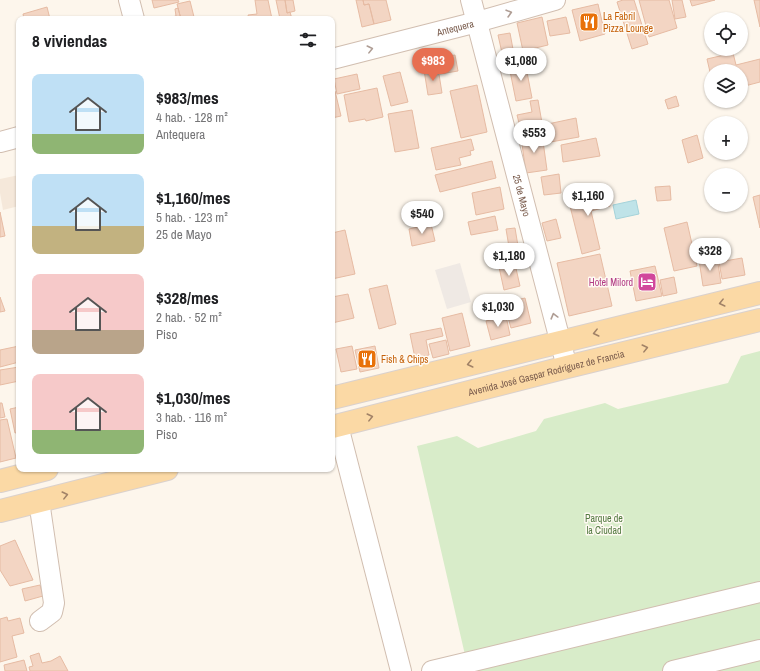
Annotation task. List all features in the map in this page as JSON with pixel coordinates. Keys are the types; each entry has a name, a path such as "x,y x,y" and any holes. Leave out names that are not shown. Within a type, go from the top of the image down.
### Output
{"main road":[{"path":"335,397 760,293"},
{"name":"Avenida José Gaspar Rodríguez de Francia","path":"335,426 760,320"},
{"path":"0,481 35,472"},
{"path":"0,511 156,472"}],"street":[{"path":"129,0 133,16"},
{"name":"25 de Mayo","path":"471,0 567,367"},
{"name":"Antequera","path":"335,58 477,22 555,0"},
{"path":"0,142 16,138"},
{"path":"335,426 400,671"},
{"path":"39,501 54,602 52,612 40,621"},
{"path":"432,671 760,592"},
{"path":"673,671 760,650"}],"shaded area":[{"path":"16,176 16,207 3,210 0,193 0,179"},
{"path":"460,263 471,302 447,309 435,270"}],"green space":[{"name":"Parque de la Ciudad","path":"760,351 760,671 457,671 468,668 417,446 457,436 478,448 536,431 544,419 605,403 618,409 728,383 741,356"}],"water":[{"path":"636,200 639,214 616,219 613,205"}],"building":[{"path":"152,0 178,0 179,2 154,8"},
{"path":"255,0 268,0 271,16 248,15 257,14"},
{"path":"276,0 285,0 287,13 290,12 291,16 279,16"},
{"path":"285,0 293,0 295,11 287,13"},
{"path":"356,0 363,0 364,5 369,4 374,24 362,27"},
{"path":"363,0 386,0 391,20 374,24 369,4 364,5"},
{"path":"623,0 634,0 648,44 632,49 617,2"},
{"path":"639,0 669,0 677,28 649,37"},
{"path":"672,0 682,0 686,17 675,19"},
{"path":"690,0 715,0 692,6"},
{"path":"754,0 760,0 760,27"},
{"path":"190,1 194,16 180,16 177,4"},
{"name":"La Fabril Pizza Lounge","path":"598,4 605,34 580,41 572,10"},
{"path":"47,7 49,16 23,16 23,14"},
{"path":"178,8 180,16 176,16 175,9"},
{"path":"542,17 548,45 523,51 517,23"},
{"path":"566,17 570,33 550,36 547,21"},
{"path":"510,33 515,60 504,62 498,35"},
{"path":"455,55 458,71 440,74 438,58"},
{"path":"720,56 734,56 736,64 708,64 707,59"},
{"path":"760,59 760,82 748,85 748,64 740,64"},
{"path":"525,62 532,98 516,101 509,66"},
{"path":"438,68 442,93 428,95 424,70"},
{"path":"400,72 408,102 391,106 383,76"},
{"path":"357,74 360,89 337,94 335,79"},
{"path":"477,85 487,132 461,138 450,91"},
{"path":"377,88 383,117 366,121 365,119 349,122 344,95"},
{"path":"335,91 341,116 335,117"},
{"path":"676,96 679,106 668,109 665,100"},
{"path":"538,100 542,123 520,127 517,115 532,112 530,101"},
{"path":"412,110 419,148 395,152 388,114"},
{"path":"576,118 579,137 545,143 543,125"},
{"path":"542,134 547,170 526,173 521,137"},
{"path":"697,135 703,158 688,163 682,140"},
{"path":"596,138 600,156 563,162 561,145"},
{"path":"471,139 474,150 470,151 471,155 459,158 461,165 436,170 431,148"},
{"path":"492,161 496,178 440,192 435,175"},
{"path":"559,174 561,193 544,195 541,177"},
{"path":"670,186 671,200 657,201 655,187"},
{"path":"500,187 504,209 476,215 472,193"},
{"path":"605,188 610,206 591,211 600,249 582,254 568,198"},
{"path":"760,195 760,228 753,197"},
{"path":"0,212 5,236 0,237"},
{"path":"495,216 498,230 471,235 468,222"},
{"path":"556,219 561,238 547,241 542,223"},
{"path":"687,222 697,266 674,271 664,228"},
{"path":"431,224 435,241 412,246 409,229"},
{"path":"515,228 520,258 495,262 494,250 509,247 506,229"},
{"path":"345,230 355,274 335,278 335,232"},
{"path":"600,254 612,306 569,316 557,263"},
{"path":"717,257 721,283 703,286 699,260"},
{"path":"742,258 745,275 722,279 719,262"},
{"path":"515,264 520,286 504,290 499,267"},
{"name":"Hotel Milord","path":"655,266 662,296 636,301 630,271"},
{"path":"674,277 677,293 663,296 660,280"},
{"path":"387,285 396,324 379,329 369,289"},
{"path":"348,294 354,318 335,322 335,296"},
{"path":"0,297 5,311 0,312"},
{"path":"525,298 531,323 511,328 504,303"},
{"path":"462,313 470,346 450,351 442,318"},
{"path":"506,316 510,335 491,340 486,321"},
{"path":"441,328 443,336 426,340 429,355 415,358 410,334"},
{"path":"446,340 449,354 433,358 429,344"},
{"path":"352,346 357,369 341,372 336,349"},
{"name":"Fish & Chips","path":"375,346 379,368 360,372 355,350"},
{"path":"16,347 16,363 0,367 0,350"},
{"path":"16,367 16,382 0,385 0,370"},
{"path":"0,403 2,403 5,417 0,418"},
{"path":"16,408 15,433 10,409"},
{"path":"7,419 16,458 0,462 0,420"},
{"path":"15,540 33,580 10,586 0,570 0,546"},
{"path":"40,585 43,596 25,601 22,589"},
{"path":"7,617 8,621 20,618 24,633 12,636 17,657 0,662 0,619"},
{"path":"39,653 42,663 51,661 60,656 68,671 30,671 29,667 33,666 30,656"},
{"path":"24,660 27,671 5,671 4,665"}],"place":[{"name":"La Fabril Pizza Lounge","path":"589,22"},
{"name":"Hotel Milord","path":"647,282"},
{"name":"Fish & Chips","path":"367,359"}]}
